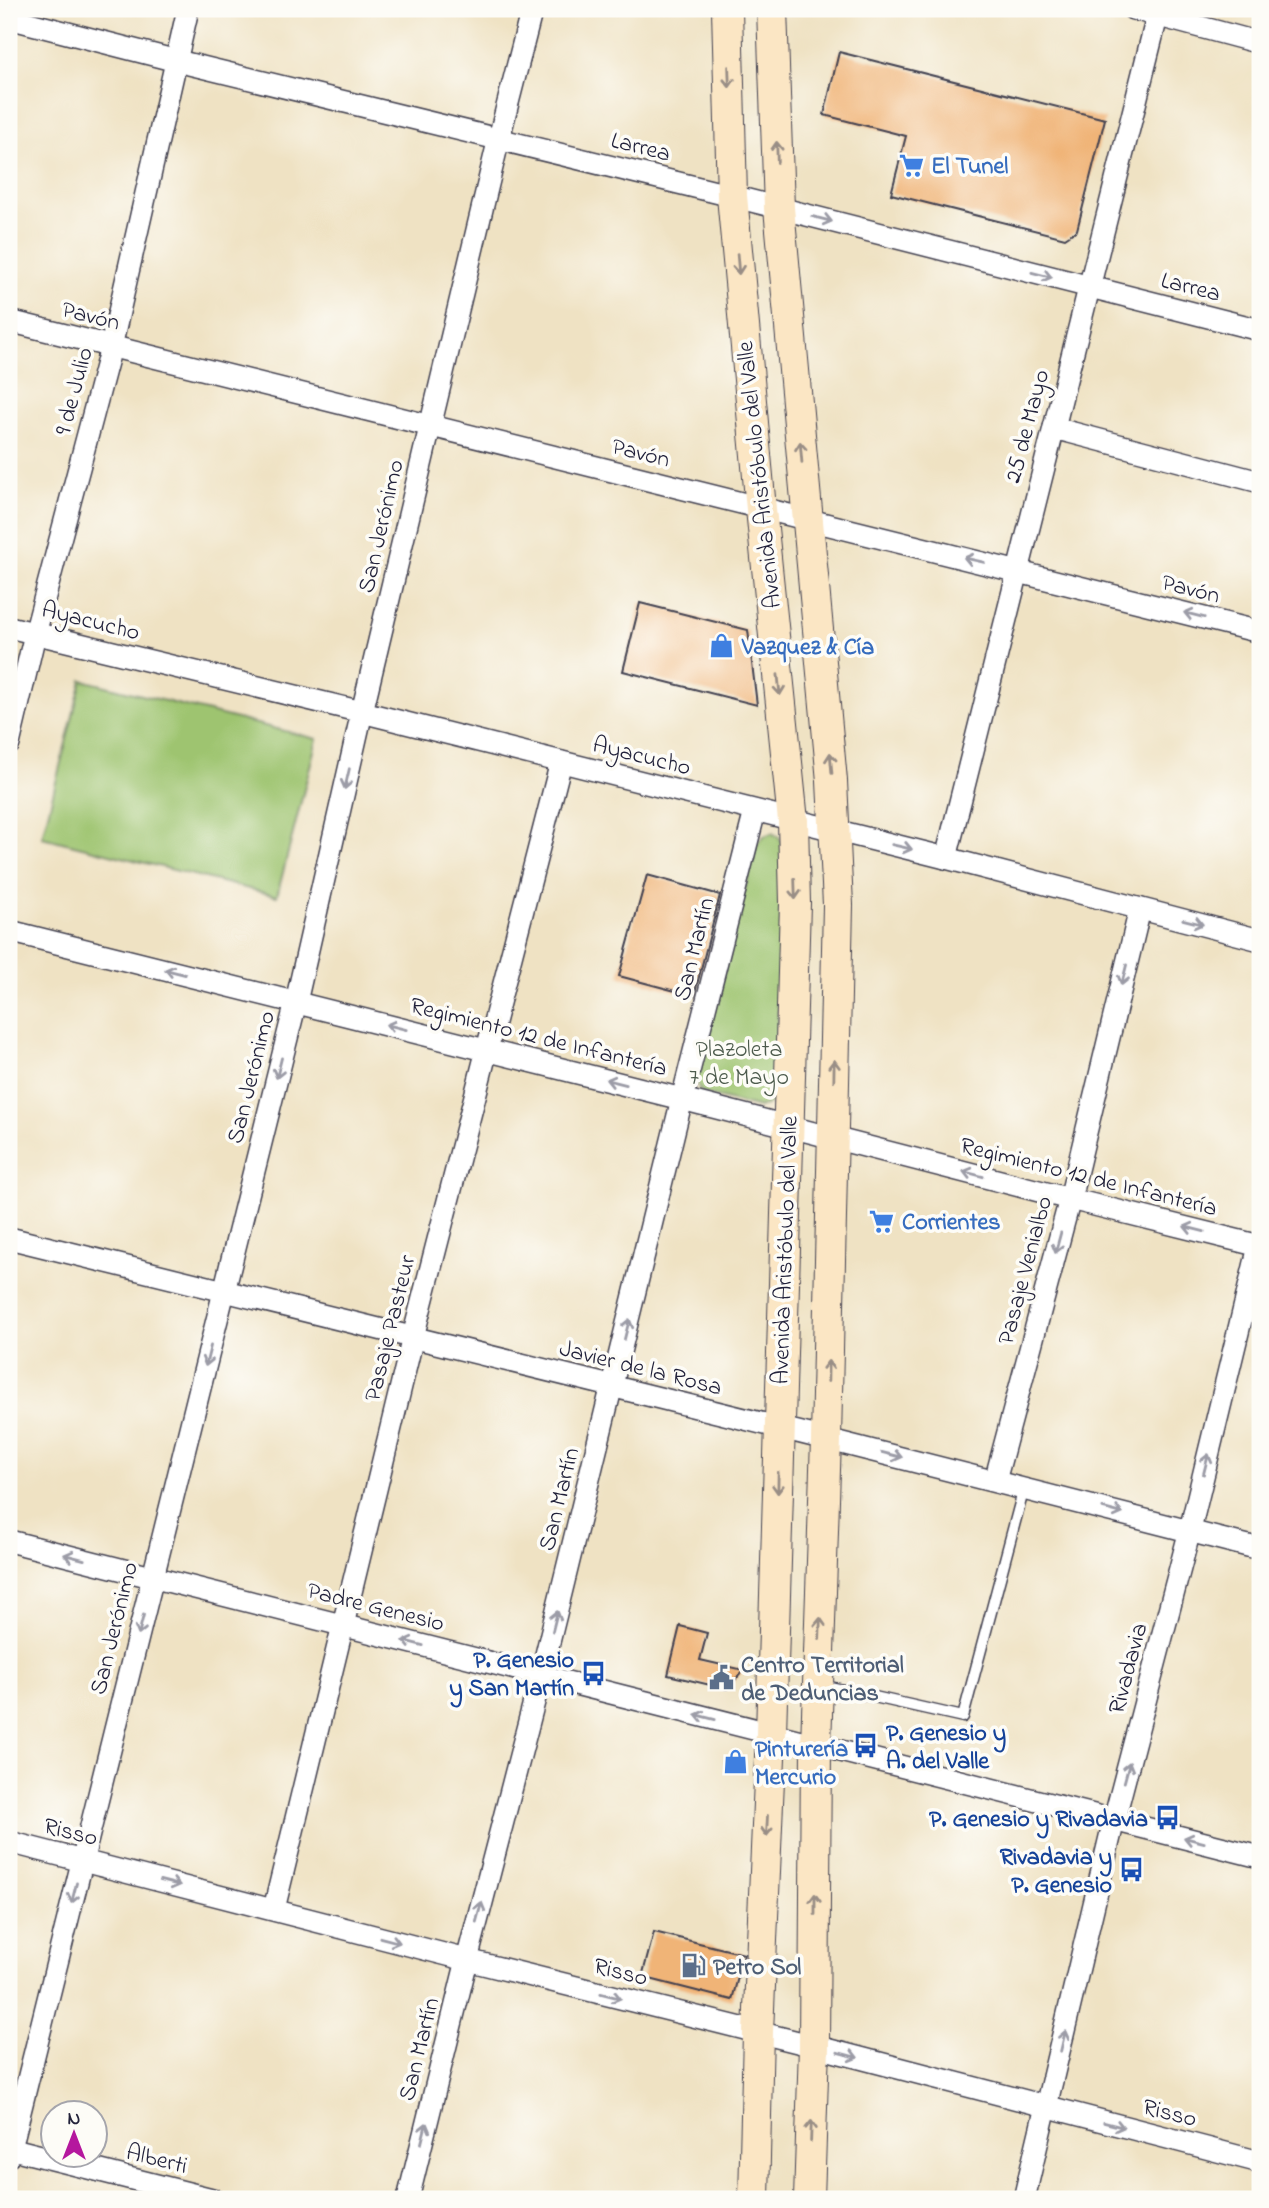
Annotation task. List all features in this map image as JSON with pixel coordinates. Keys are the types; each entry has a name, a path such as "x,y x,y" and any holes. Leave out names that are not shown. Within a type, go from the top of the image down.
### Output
{"main road":[{"name":"Avenida Aristóbulo del Valle","path":"727,9 732,196 793,821 795,903 771,1734 758,2032 754,2199"},
{"name":"Avenida Aristóbulo del Valle","path":"772,9 779,208 835,831 838,905 816,1745 814,2046 809,2199"}],"street":[{"name":"9 de Julio","path":"9,744 35,634 111,347 188,9"},
{"name":"San Jerónimo","path":"9,2151 296,1002 362,712 532,9"},
{"path":"1133,9 1158,12 1260,43"},
{"name":"25 de Mayo","path":"946,858 1016,570 1158,12"},
{"name":"Larrea","path":"9,18 732,196 1260,330"},
{"name":"Pavón","path":"9,321 1260,632"},
{"path":"1054,428 1260,482"},
{"name":"Ayacucho","path":"9,627 946,858 1260,940"},
{"name":"Pasaje Pasteur","path":"274,1909 413,1337 561,762"},
{"name":"San Martín","path":"408,2199 755,811"},
{"name":"Pasaje Venialbo","path":"995,1481 1070,1199 1140,909"},
{"name":"Regimiento 12 de Infantería","path":"9,930 1070,1199 1260,1244"},
{"name":"Javier de la Rosa","path":"9,1238 1024,1488 1260,1549"},
{"name":"Rivadavia","path":"1024,2199 1048,2108 1114,1820 1190,1530 1260,1244"},
{"name":"Padre Genesio","path":"9,1541 1260,1857"},
{"name":"Risso","path":"9,1842 1260,2162"},
{"name":"Alberti","path":"9,2151 212,2199"}],"lane":[{"path":"818,1684 963,1717 1024,1488"}],"green space":[{"path":"82,680 317,739 277,896 42,837"},
{"name":"Plazoleta 7 de Mayo","path":"772,833 779,837 784,847 775,1096 771,1103 759,1108 705,1094 699,1089 696,1079 757,843"}],"building":[{"path":"839,52 1105,119 1077,230 1065,238 891,194 906,136 824,115"},
{"path":"640,603 748,630 757,705 623,671"},
{"path":"647,875 720,895 694,996 619,976"},
{"path":"680,1626 707,1633 700,1660 744,1670 727,1689 668,1675"},
{"name":"Petro Sol","path":"654,1932 744,1954 732,2000 642,1977"}],"place":[{"name":"El Tunel","path":"911,165"},
{"name":"Vazquez & Cía","path":"722,646"},
{"name":"Corrientes","path":"882,1221"},
{"name":"P. Genesio y San Martín","path":"594,1673"},
{"name":"Centro Territorial de Deduncias","path":"721,1678"},
{"name":"P. Genesio y A. del Valle","path":"866,1746"},
{"name":"Pinturería Mercurio","path":"735,1762"},
{"name":"P. Genesio y Rivadavia","path":"1168,1818"},
{"name":"Rivadavia y P. Genesio","path":"1132,1870"},
{"name":"Petro Sol","path":"693,1966"}]}
